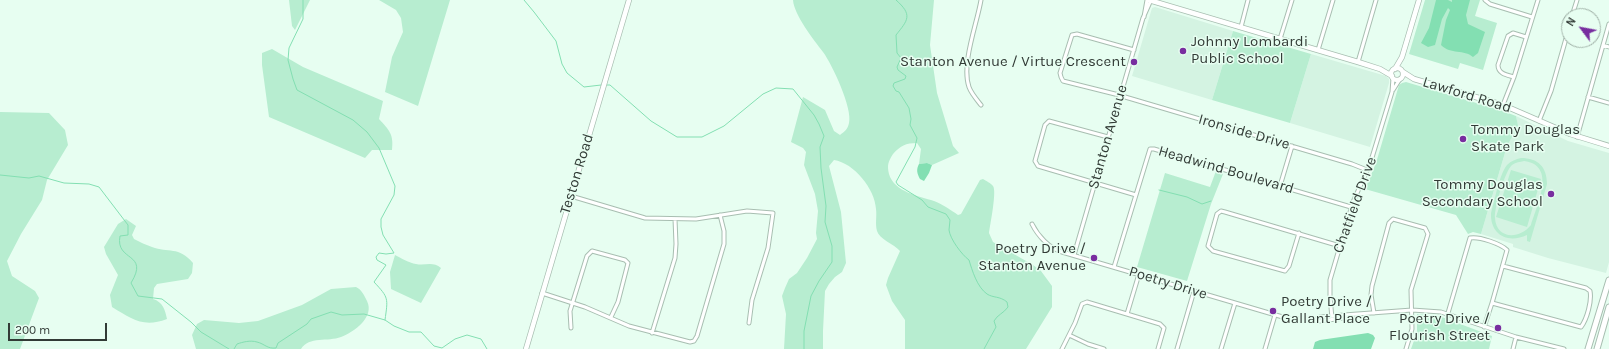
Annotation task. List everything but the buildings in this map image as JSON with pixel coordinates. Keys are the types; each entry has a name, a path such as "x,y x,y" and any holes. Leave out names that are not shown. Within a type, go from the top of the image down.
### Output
{"main road":[{"path":"1588,349 1609,280"},
{"path":"1597,349 1609,307"}],"street":[{"name":"Teston Road","path":"526,349 629,0"},
{"path":"981,105 969,89 966,77 967,61 982,0"},
{"path":"1149,0 1380,69 1396,80 1403,76 1402,57"},
{"name":"Stanton Avenue","path":"1074,255 1149,0"},
{"path":"1240,27 1248,0"},
{"path":"1280,38 1292,0"},
{"path":"1318,50 1333,0"},
{"path":"1358,62 1376,0"},
{"path":"1392,77 1392,72 1402,57 1419,0"},
{"path":"1485,0 1490,4 1532,17"},
{"path":"1503,105 1514,77 1538,0"},
{"path":"1577,136 1609,24"},
{"name":"Ironside Drive","path":"1134,50 1077,34 1072,35 1060,73 1062,79 1292,146 1367,170"},
{"path":"1514,77 1499,71 1498,68 1500,58 1509,35 1513,34 1526,37"},
{"path":"1603,45 1609,47"},
{"path":"1539,120 1551,91 1563,48"},
{"path":"1380,69 1400,69 1403,72"},
{"name":"Lawford Road","path":"1403,72 1414,79 1503,105 1577,136 1609,146"},
{"name":"Chatfield Drive","path":"1392,77 1392,92"},
{"name":"Lawford Road","path":"1400,79 1414,79"},
{"name":"Chatfield Drive","path":"1332,318 1330,280 1351,207 1367,170 1392,92 1400,79"},
{"path":"1588,97 1609,103"},
{"path":"1108,137 1053,120 1049,121 1045,125 1035,161 1036,164 1038,166 1136,195"},
{"path":"1280,186 1292,146"},
{"name":"Headwind Boulevard","path":"1114,267 1150,149 1154,148 1351,207"},
{"path":"570,196 640,218 696,219 747,210 772,213 768,248 752,300 749,323"},
{"path":"1299,234 1289,266 1285,271 1213,251 1208,246 1217,214 1221,211 1340,246"},
{"path":"542,292 574,302 626,325 688,343 696,339 724,244 724,231 720,215"},
{"path":"652,333 675,258 675,219"},
{"path":"1374,313 1372,286 1389,223 1393,219 1425,228 1428,234 1410,290 1412,329 1406,349"},
{"name":"Poetry Drive","path":"1032,224 1036,232 1051,247 1062,252 1275,315 1294,319 1320,321 1332,318 1344,318 1348,316 1374,313 1430,310 1448,313 1484,327 1516,337 1564,349"},
{"path":"1448,313 1470,238 1476,237 1504,247 1507,250 1503,266 1484,327"},
{"path":"571,328 570,315 587,256 594,250 625,260 628,266 618,302 611,318"},
{"path":"1492,303 1581,327 1592,296 1590,291 1586,288 1503,266"},
{"path":"1127,314 1139,274"},
{"path":"1178,349 1194,291"},
{"path":"1062,349 1075,323 1082,304 1087,302 1160,324 1164,328 1158,349"},
{"path":"1221,349 1235,303"},
{"path":"1265,349 1275,315"},
{"path":"1069,335 1103,349"},
{"path":"1512,349 1516,337"}],"shaded area":[{"path":"289,0 310,0 295,30 292,26"},
{"path":"379,0 450,0 418,106 385,92 392,57 403,32 401,18 396,10"},
{"path":"793,0 934,0 930,45 937,93 953,146 959,153 932,165 927,163 919,164 921,149 917,143 906,144 898,149 891,157 888,166 889,174 896,185 901,189 914,195 937,202 958,215 961,214 980,180 983,179 993,186 994,201 989,233 993,242 1033,265 1041,271 1052,286 1052,307 1026,349 905,349 905,320 892,301 886,285 900,251 878,234 876,228 875,201 868,185 849,166 834,160 829,166 841,212 846,263 842,272 835,277 825,291 823,349 784,349 786,314 782,296 789,279 797,273 817,239 816,233 818,211 815,194 804,165 806,152 803,148 791,142 803,97 825,110 834,131 840,135 848,127 849,123 848,108 836,76 827,58 797,13"},
{"path":"1425,0 1480,0 1475,16 1497,23 1483,70 1460,63 1458,69 1409,54"},
{"path":"1436,0 1448,0 1452,2 1452,0 1470,0 1466,15 1468,24 1485,32 1478,53 1473,57 1466,53 1449,50 1441,45 1446,20 1450,10 1448,8 1442,19 1435,45 1428,47 1421,43 1429,28"},
{"name":"Johnny Lombardi Public School","path":"1155,7 1233,31 1212,100 1132,76 1152,8"},
{"path":"1233,31 1311,54 1290,123 1212,100"},
{"path":"272,49 303,67 383,101 379,119 390,133 392,150 372,150 365,158 269,117 262,65 262,53"},
{"path":"1311,54 1386,76 1389,79 1370,147 1290,123"},
{"path":"1406,82 1516,116 1518,126 1507,146 1481,234 1473,232 1468,234 1456,215 1365,189 1376,163 1399,85"},
{"path":"0,112 49,113 65,130 68,145 47,180 42,200 21,234 7,261 12,276 35,291 39,298 20,349 0,349"},
{"name":"Tommy Douglas Secondary School","path":"1516,116 1568,141 1609,153 1609,262 1606,273 1548,258 1513,247 1513,244 1481,234 1507,146 1517,126"},
{"path":"1527,158 1537,162 1543,168 1547,178 1547,184 1530,242 1527,241 1527,235 1520,238 1507,238 1502,236 1497,232 1491,221 1491,213 1504,169 1512,161","holes":["1524,161 1534,164 1540,170 1542,187 1531,225 1520,233 1509,235 1499,230 1496,225 1495,213 1500,190 1506,174 1512,165"]},
{"path":"927,163 932,165 924,181 920,179 917,168 919,164"},
{"path":"1511,170 1541,179 1527,227 1496,217"},
{"path":"1216,171 1223,174 1211,204 1187,281 1137,267 1165,173 1210,187"},
{"path":"126,219 136,226 132,235 134,239 158,249 183,254 193,263 192,273 188,279 157,284 154,288 153,299 161,304 167,319 159,322 151,323 138,321 112,307 110,295 118,275 106,254 104,247 118,224"},
{"path":"395,255 413,263 432,264 441,268 421,303 391,289 390,272"},
{"path":"356,287 361,291 367,301 369,307 368,313 366,318 357,328 341,337 309,342 301,349 196,349 192,335 197,324 204,320 239,323 258,321 302,305 331,289"},
{"path":"1417,314 1439,316 1492,336 1489,349 1411,349 1417,332"},
{"path":"1368,333 1373,335 1375,338 1371,349 1313,349 1315,342 1320,340"}],"waterway":[{"path":"303,0 303,19 289,48 288,60 297,90 353,120 367,132 379,148 395,186 394,195 381,219 383,235 394,253 379,253 376,257 377,260 386,265 374,282 385,295 387,303 385,320"},
{"path":"524,0 556,41 562,64 567,73 584,87 601,85"},
{"path":"896,0 907,14 906,21 896,35 897,53 901,58 897,67 898,70 906,76 905,79 894,83 893,86 896,91 899,92 909,108 911,119 910,125 917,138 915,147 896,182 898,185 922,200 928,207 946,214 950,220 950,234 960,251 969,260 975,278 980,287 987,294 1007,302 1008,307 994,321 996,327 984,349"},
{"path":"607,85 610,85 651,121 677,137 702,137 724,126 763,94 776,88 793,89 814,115 824,136 820,147 821,168 826,206 825,222 832,246 832,262 811,296 804,331 804,349"},
{"path":"0,175 29,178 39,176 64,183 89,184 99,187 128,225 128,235 120,236 120,244 122,250 135,261 137,266 136,273 131,283 138,296 162,299 201,332 229,349"},
{"path":"1159,190 1187,197 1202,204 1211,201"},
{"path":"234,349 237,344 249,341 254,341 268,347 276,348 278,343 307,324 311,319 331,312 342,315 364,314 385,320 394,326 409,332 421,332 434,346 442,348 455,339 467,335 481,339 487,349"}],"place":[{"name":"Johnny Lombardi Public School","path":"1183,51"},
{"name":"Stanton Avenue / Virtue Crescent","path":"1134,62"},
{"name":"Tommy Douglas Skate Park","path":"1463,139"},
{"name":"Tommy Douglas Secondary School","path":"1551,194"},
{"name":"Poetry Drive / Stanton Avenue","path":"1094,258"},
{"name":"Poetry Drive / Gallant Place","path":"1273,311"},
{"name":"Poetry Drive / Flourish Street","path":"1498,328"}]}
